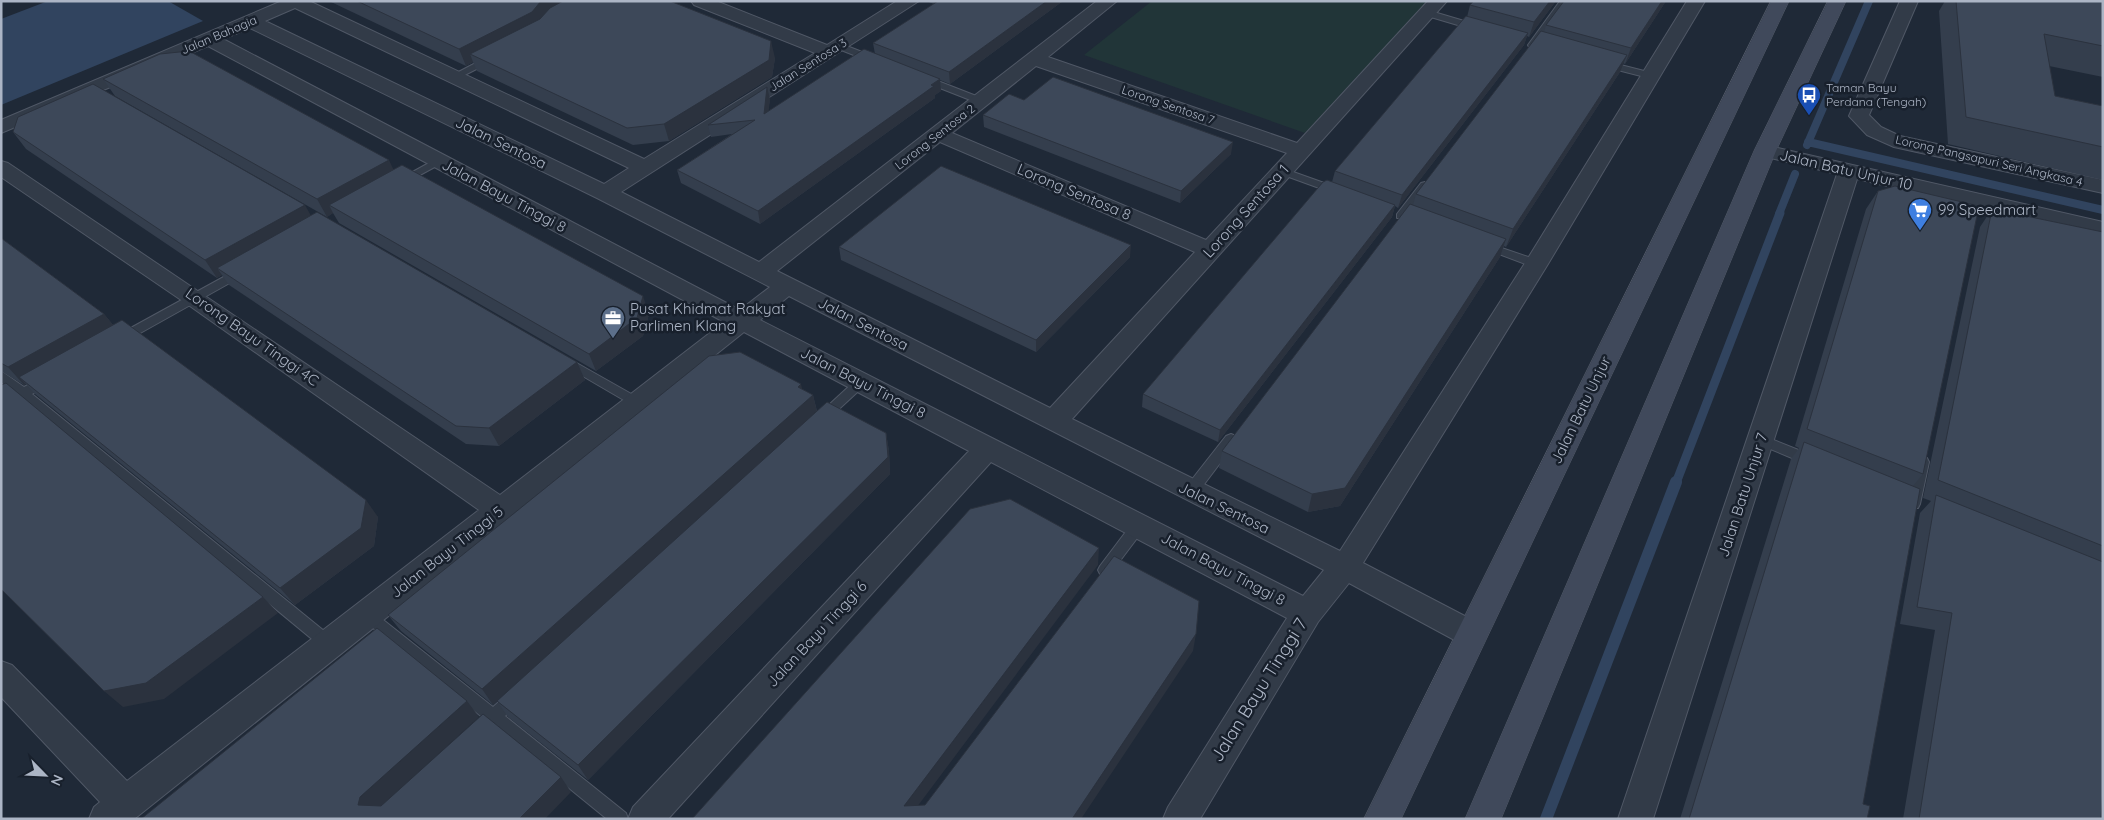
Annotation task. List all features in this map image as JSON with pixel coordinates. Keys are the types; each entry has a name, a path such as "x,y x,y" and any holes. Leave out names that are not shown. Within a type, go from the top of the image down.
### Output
{"main road":[{"name":"Jalan Batu Unjur","path":"1382,819 1780,1"},
{"path":"1483,819 1765,151 1837,1"}],"street":[{"path":"700,1 834,49"},
{"name":"Jalan Sentosa 3","path":"605,193 910,1"},
{"name":"Lorong Sentosa 2","path":"761,272 1108,1"},
{"path":"1345,567 1536,264 1696,1"},
{"name":"Lorong Pangsapuri Seri Angkasa 4","path":"1909,1 1859,116 1874,131 1894,141 2103,187"},
{"path":"297,2 645,168"},
{"name":"Jalan Bahagia","path":"1,127 297,2"},
{"name":"Lorong Sentosa 1","path":"1054,421 1432,7"},
{"name":"Jalan Sentosa","path":"252,22 605,193 1191,491 1345,567 1471,634"},
{"name":"Jalan Bayu Tinggi 8","path":"210,39 742,321 1306,612"},
{"name":"Lorong Sentosa 7","path":"1034,59 1301,151"},
{"name":"Lorong Sentosa 8","path":"938,134 1210,250"},
{"name":"Jalan Batu Unjur 10","path":"1765,151 1850,171 1977,206 2103,229"},
{"name":"Lorong Bayu Tinggi 4C","path":"1,167 195,298 500,510"},
{"name":"Jalan Batu Unjur 7","path":"1635,819 1850,171"},
{"name":"Jalan Bayu Tinggi 5","path":"116,811 788,285"},
{"name":"Jalan Bayu Tinggi 6","path":"645,819 988,448"},
{"name":"Jalan Bayu Tinggi 7","path":"1180,819 1306,612 1345,567"},
{"path":"1,675 116,811"}],"lane":[{"path":"1532,46 1564,1"},
{"path":"1432,7 1489,31"},
{"path":"834,49 884,63"},
{"path":"454,77 498,55"},
{"path":"1591,60 1649,76"},
{"path":"919,77 982,101"},
{"path":"92,88 109,97"},
{"path":"396,185 438,161"},
{"path":"1282,171 1347,194"},
{"path":"1401,216 1432,176"},
{"path":"1474,241 1536,264"},
{"path":"109,346 253,265"},
{"path":"552,353 638,403"},
{"path":"1,406 58,374"},
{"path":"1,375 329,644"},
{"path":"810,429 861,382"},
{"path":"1191,491 1239,428"},
{"path":"1761,440 1824,466"},
{"path":"1910,522 1926,444"},
{"path":"1097,581 1139,525"},
{"path":"366,616 494,716 620,819"},
{"path":"466,742 524,689"}],"green space":[{"path":"1152,1 1427,1 1305,133 1084,55"}],"water":[{"path":"48,1 168,1 203,21 1,105 1,19"}],"building":[{"path":"357,1 541,1 532,12 459,49"},
{"path":"563,1 670,1 771,41 769,60 664,124 627,128 470,54 540,19 550,8"},
{"path":"938,1 1047,1 949,72 873,43"},
{"path":"1474,1 1550,1 1534,22 1470,5"},
{"path":"1564,1 1662,1 1631,48 1546,25"},
{"path":"1956,1 2103,1 2103,46 2044,34 2055,96 2103,106 2103,147 1966,117"},
{"path":"1466,16 1528,33 1402,195 1335,171"},
{"path":"1541,31 1627,55 1513,229 1416,194"},
{"path":"864,49 940,79 931,85 934,86 758,211 677,170 755,120 708,125 767,87 764,114"},
{"path":"189,51 389,160 317,199 103,79 160,54"},
{"path":"1053,77 1233,142 1181,191 983,115 1009,94 1024,100"},
{"path":"93,84 305,205 205,260 13,132 18,117"},
{"path":"402,165 643,296 637,318 589,354 329,205"},
{"path":"941,166 1131,245 1036,340 839,247"},
{"path":"1327,180 1395,205 1220,430 1143,394 1323,182"},
{"path":"1895,186 1979,206 1923,474 1807,429 1878,191"},
{"path":"1410,204 1506,239 1345,488 1312,494 1222,451"},
{"path":"1992,209 2103,232 2103,546 1938,480"},
{"path":"317,212 577,362 489,428 456,426 217,268"},
{"path":"1,238 104,314 8,367 1,363"},
{"path":"122,320 366,500 361,528 280,588 19,377"},
{"path":"740,352 801,384 798,387 813,395 482,689 388,615 709,356"},
{"path":"6,383 263,597 146,683 104,691 1,589 1,385"},
{"path":"827,402 886,433 888,457 578,765 497,701"},
{"path":"1804,442 1920,489 1863,804 1870,806 1867,819 1689,819"},
{"path":"1936,495 2103,562 2103,788 2101,819 1919,819 1952,613 1917,607"},
{"path":"1010,499 1099,548 904,806 925,805 1114,556 1199,601 1196,634 1072,819 692,819 970,509"},
{"path":"377,628 467,701 360,797 358,805 381,806 483,714 561,777 519,819 141,819"}],"waterway":[{"path":"1808,142 1869,1"},
{"path":"1808,142 2103,210"},
{"path":"1779,214 1795,174"},
{"path":"1676,483 1780,213"},
{"path":"1546,819 1676,482"}],"place":[{"name":"Taman Bayu Perdana (Tengah)","path":"1809,116"},
{"name":"99 Speedmart","path":"1920,231"},
{"name":"Pusat Khidmat Rakyat Parlimen Klang","path":"613,339"}]}
